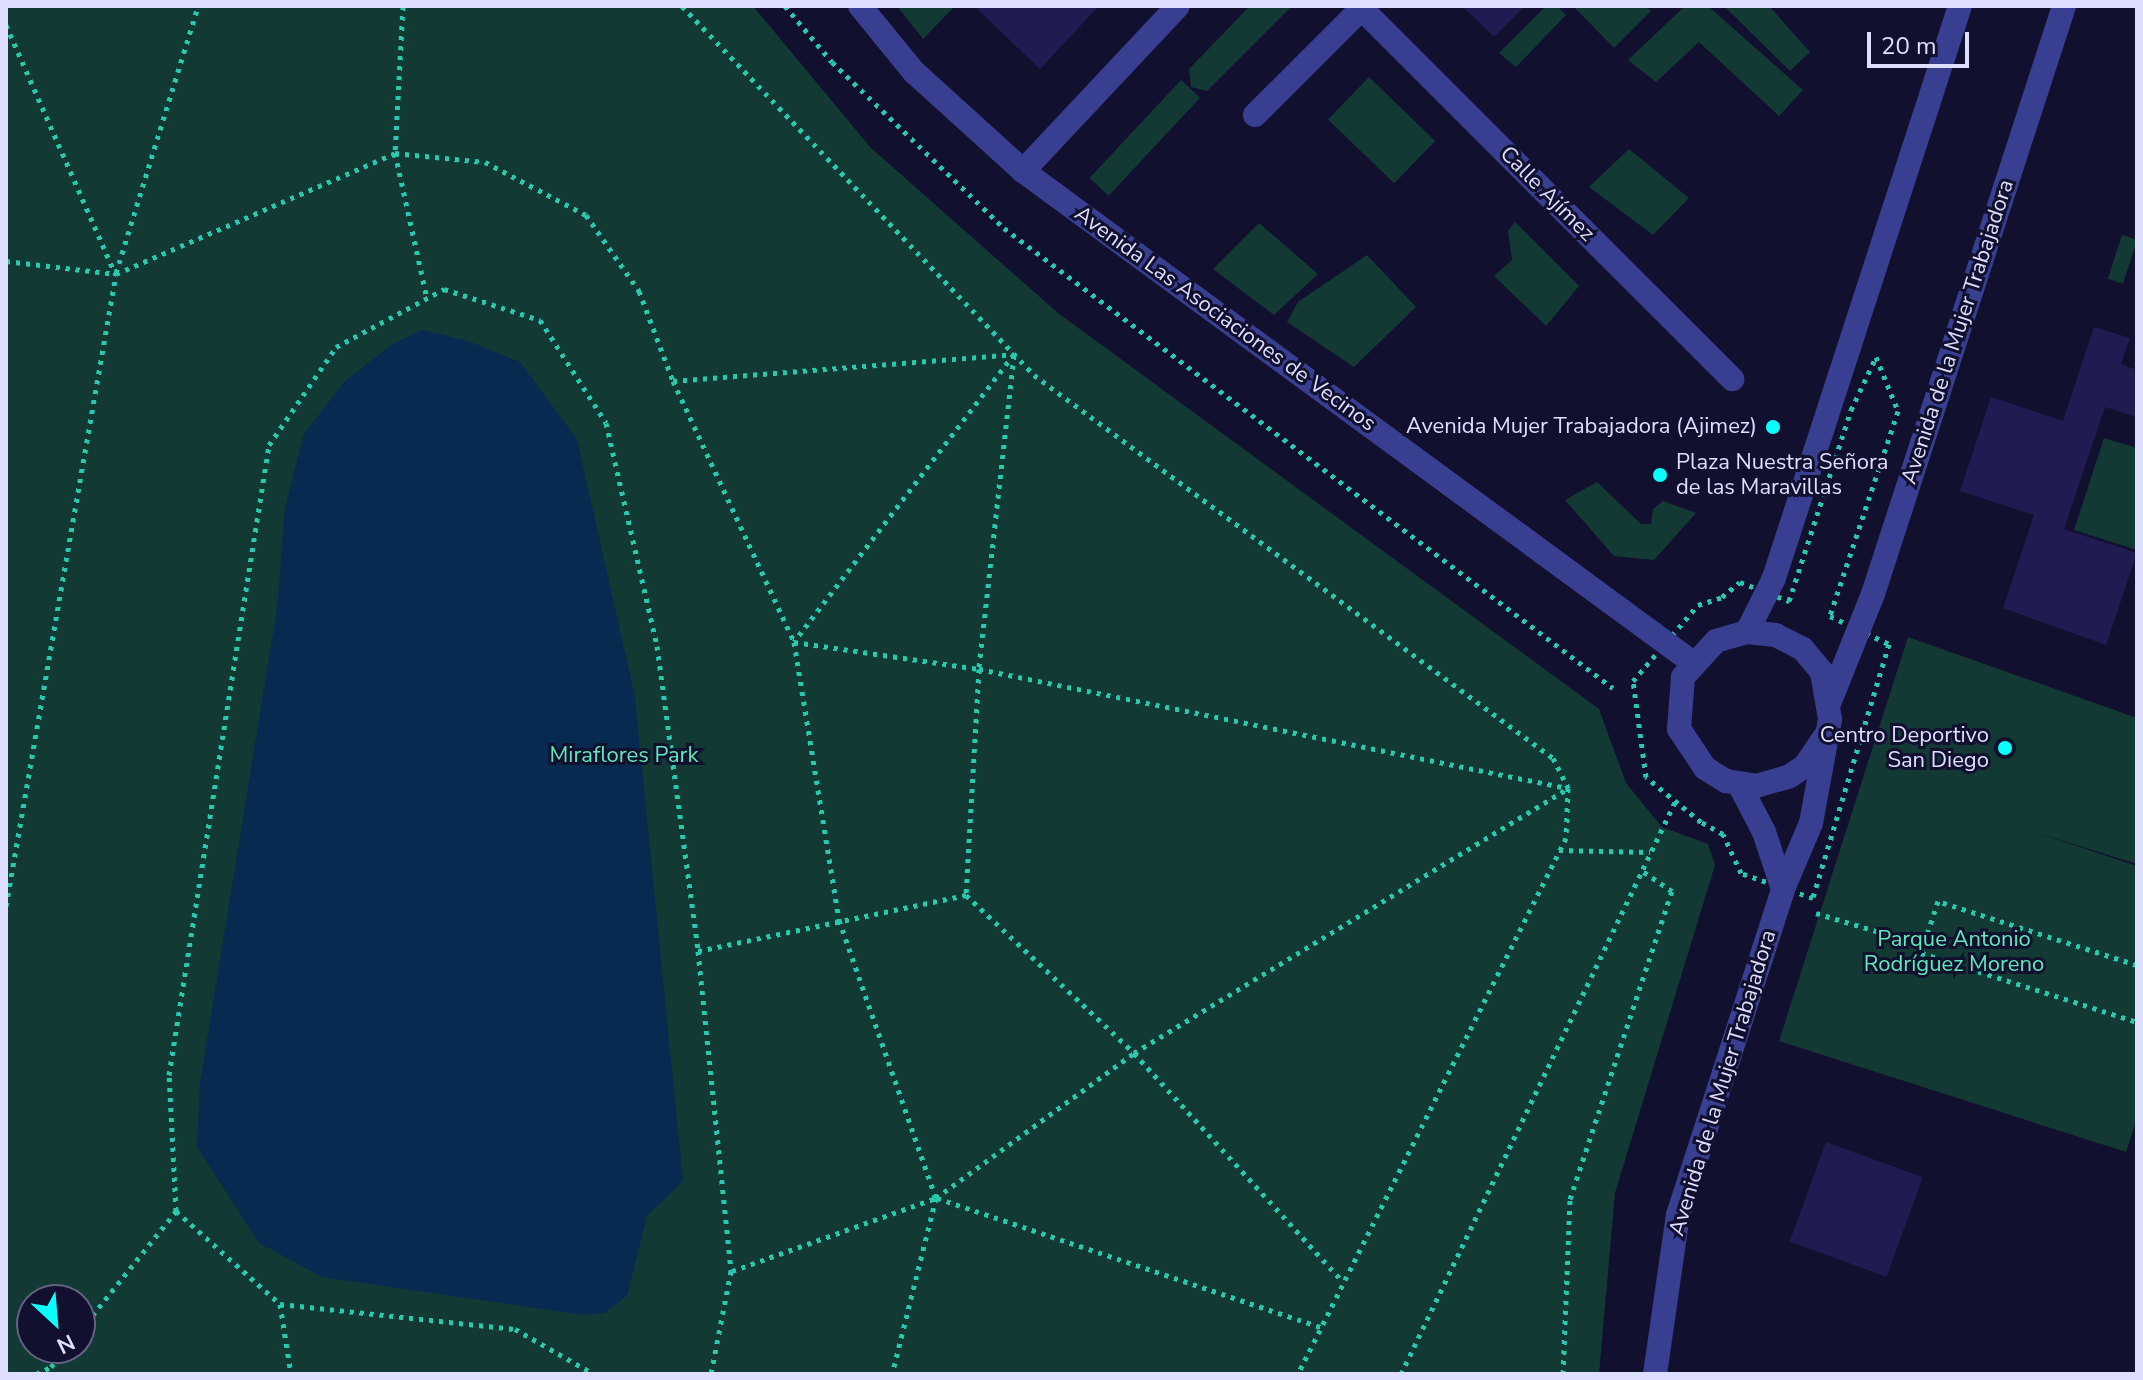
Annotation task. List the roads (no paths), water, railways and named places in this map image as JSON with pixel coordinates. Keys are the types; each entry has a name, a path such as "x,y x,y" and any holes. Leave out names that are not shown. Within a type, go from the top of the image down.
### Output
{"street":[{"name":"Avenida Las Asociaciones de Vecinos","path":"860,6 914,72 1023,171 1692,662"},
{"path":"1023,171 1178,6"},
{"path":"1747,632 1774,578 1960,6"},
{"name":"Avenida de la Mujer Trabajadora","path":"1830,701 1873,594 2064,6"},
{"name":"Calle Ajímez","path":"1255,115 1360,7 1732,379"},
{"path":"1747,632 1776,635 1803,649 1822,672 1830,701 1825,736 1805,766 1790,776 1756,786 1739,784 1705,768 1679,729 1678,694 1692,662 1716,641 1747,632"},
{"name":"Avenida de la Mujer Trabajadora","path":"1655,1374 1678,1215 1783,889 1811,823 1825,736"},
{"path":"1739,784 1764,832 1783,889"}],"water":[{"path":"422,330 468,341 520,362 577,439 635,697 683,1181 647,1216 627,1296 604,1313 584,1315 322,1277 259,1243 197,1147 200,1083 277,608 285,507 304,434 344,382 391,345"}],"place":[{"name":"Avenida Mujer Trabajadora (Ajimez)","path":"1773,427"},
{"name":"Plaza Nuestra Señora de las Maravillas","path":"1660,475"},
{"name":"Centro Deportivo San Diego","path":"2005,748"}],"park label":[{"name":"Miraflores Park","path":"624,756"},
{"name":"Parque Antonio Rodríguez Moreno","path":"1954,952"}]}
